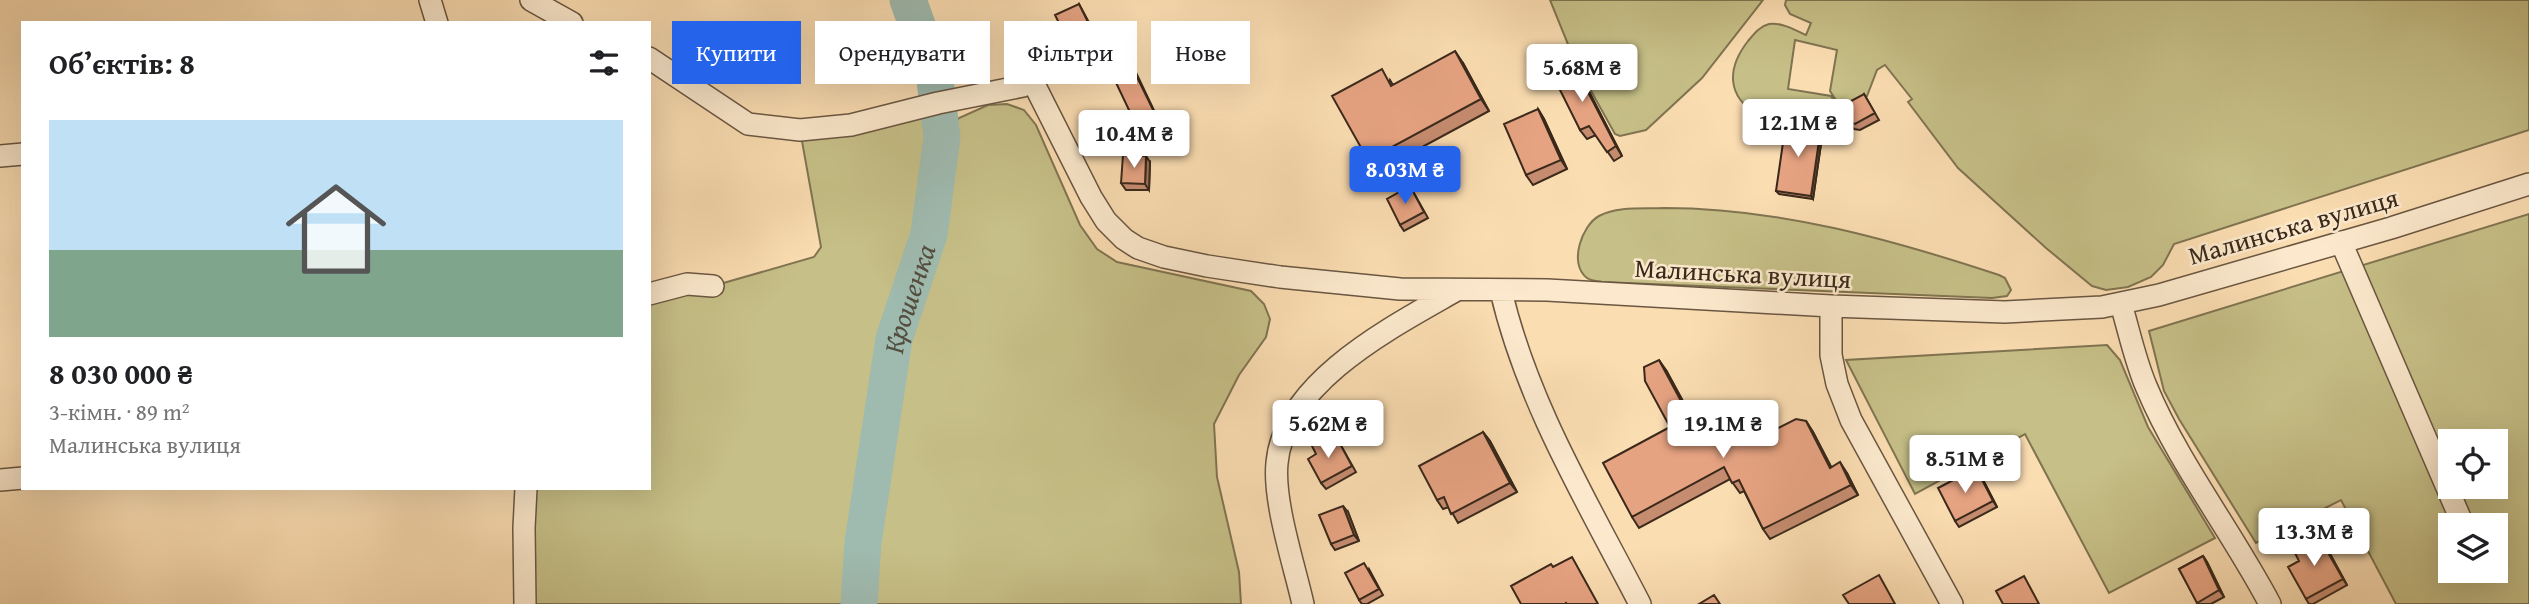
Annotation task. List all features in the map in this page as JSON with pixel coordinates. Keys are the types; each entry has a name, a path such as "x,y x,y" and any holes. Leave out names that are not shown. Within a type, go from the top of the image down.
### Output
{"street":[{"path":"430,0 436,21"},
{"path":"531,0 568,21"},
{"name":"Малинська вулиця","path":"651,59 748,124 800,130 851,125 937,103 1029,85 1101,214 1124,239 1138,247 1185,261 1280,277 1401,289 1546,290 1831,306 2045,312 2120,304 2340,242 2529,184"},
{"path":"0,156 21,154"},
{"path":"2340,242 2458,513"},
{"path":"651,293 687,284 713,286"},
{"path":"1303,604 1280,507 1277,462 1286,429 1299,406 1325,377 1346,359 1407,318 1457,290"},
{"path":"1501,290 1522,362 1547,424 1640,604"},
{"path":"2120,304 2145,384 2162,419 2270,604"},
{"path":"1831,306 1831,355 1837,384 1851,420 1951,604"},
{"path":"0,480 21,478"},
{"path":"525,604 526,490"}],"shaded area":[{"path":"1550,0 1763,0 1702,78 1646,130 1620,136 1615,134 1576,64"},
{"path":"1786,0 2529,0 2529,130 2174,244 2163,265 2151,277 2128,287 2106,290 2092,286 1958,168 1908,102 1912,99 1885,65 1877,70 1867,96 1842,109 1830,91 1837,50 1795,40 1788,89 1831,96 1842,113 1817,125 1758,115 1748,107 1735,90 1733,71 1748,41 1760,28 1769,24 1783,25 1806,35 1811,23 1790,14 1785,5"},
{"path":"938,103 942,137 959,118 988,105 1007,104 1024,110 1036,125 1080,225 1097,249 1117,262 1251,291 1264,304 1270,319 1266,337 1239,375 1214,424 1217,477 1239,572 1241,604 525,604 526,490 651,490 651,294 713,286 814,257 821,247 800,130"},
{"path":"1664,208 1750,213 1834,228 1917,249 1999,275 2005,278 2011,290 2007,296 1992,298 1602,282 1589,279 1581,272 1578,264 1580,245 1587,228 1599,216 1614,211"},
{"path":"2529,214 2529,604 2396,604 2341,500 2256,543 2164,391 2149,331"},
{"path":"2107,345 2120,360 2148,427 2215,538 2109,593 2025,434 1915,494 1846,360"}],"building":[{"path":"1079,4 1088,21 1058,21 1055,15"},
{"path":"1455,51 1481,99 1368,160 1332,96 1382,69 1391,86"},
{"path":"1565,62 1569,70 1575,67 1616,146 1607,152 1589,126 1580,130 1550,70"},
{"path":"1137,77 1158,120 1138,129 1117,84 1137,84"},
{"path":"1864,94 1875,113 1855,124 1849,122 1840,107"},
{"path":"1538,109 1561,160 1526,175 1504,124"},
{"path":"1786,122 1821,127 1811,196 1776,191"},
{"path":"1123,155 1146,156 1145,184 1121,183"},
{"path":"1410,186 1424,212 1400,225 1387,199"},
{"path":"1659,360 1690,418 1723,402 1745,445 1796,419 1806,421 1830,468 1840,462 1851,485 1763,529 1739,480 1732,483 1724,467 1632,517 1603,463 1670,427 1645,381 1644,367"},
{"path":"1483,432 1510,483 1451,514 1444,497 1437,500 1419,466"},
{"path":"1326,436 1331,446 1339,442 1352,466 1321,483 1308,459 1316,454 1311,444"},
{"path":"1976,468 1993,501 1955,521 1938,488"},
{"path":"1343,506 1354,535 1331,544 1319,515"},
{"path":"2318,535 2343,579 2306,599 2288,567 2299,561 2293,549"},
{"path":"2203,556 2219,590 2197,603 2179,569"},
{"path":"1572,557 1598,604 1521,604 1511,586 1551,564 1553,567"},
{"path":"1364,563 1379,589 1359,600 1345,573"},
{"path":"1879,575 1895,604 1849,604 1843,595"},
{"path":"2024,576 2039,604 2003,604 1996,591"},
{"path":"1714,595 1720,604 1699,604"}],"waterway":[{"name":"Крошенка","path":"859,604 863,542 894,339 929,234 942,137 934,72 908,0"}]}
